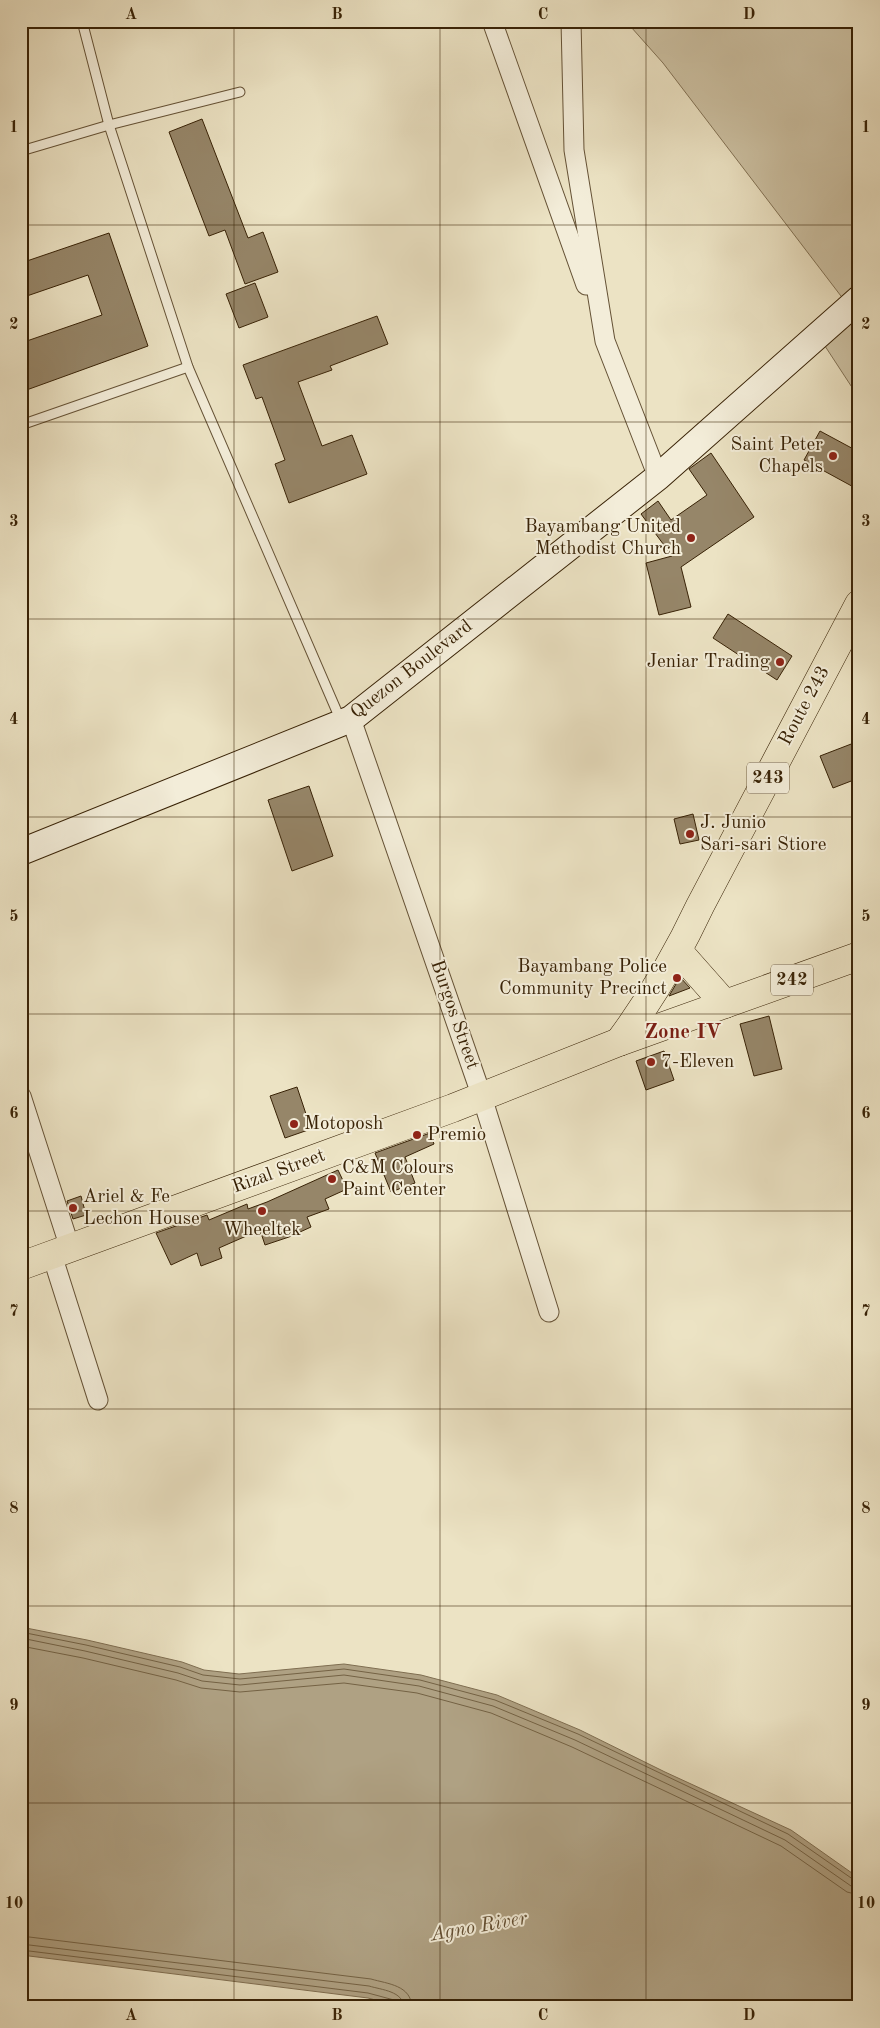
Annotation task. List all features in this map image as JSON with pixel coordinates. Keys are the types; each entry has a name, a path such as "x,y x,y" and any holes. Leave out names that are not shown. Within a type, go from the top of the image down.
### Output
{"main road":[{"name":"Route 243","path":"619,1042 649,1001 678,952 700,906 859,604"},
{"path":"678,952 725,1004"},
{"name":"242","path":"619,1042 725,1004 857,962"},
{"name":"Rizal Street","path":"21,1266 482,1097 619,1042"}],"street":[{"path":"492,21 548,173 605,341 658,477"},
{"path":"498,40 501,21"},
{"path":"571,21 574,150 605,341"},
{"name":"Quezon Boulevard","path":"21,852 346,721 658,477 859,299"},
{"name":"Burgos Street","path":"346,721 482,1097 549,1312"},
{"path":"21,1096 98,1400"}],"lane":[{"path":"82,21 109,125 188,367 346,721"},
{"path":"21,151 109,125 240,92"},
{"path":"21,426 188,367"}],"shaded area":[{"path":"632,21 859,21 859,288 844,300 663,63 631,27"},
{"path":"859,310 859,394 857,395 823,343"}],"water":[{"name":"Agno River","path":"21,1627 182,1662 204,1670 239,1674 344,1664 421,1675 497,1695 580,1730 665,1772 791,1830 859,1878 859,2007 401,2007 368,1998 21,1955"}],"building":[{"path":"202,119 248,238 263,232 278,272 245,284 225,230 209,236 169,132"},
{"path":"109,233 148,346 21,392 21,343 102,315 88,275 21,298 21,263"},
{"path":"255,283 268,317 239,328 226,294"},
{"path":"377,316 388,344 330,366 332,370 298,382 322,446 352,435 367,474 289,503 275,464 285,460 262,397 256,399 243,365"},
{"name":"Saint Peter Chapels","path":"820,431 859,452 859,490 804,460"},
{"name":"Bayambang United Methodist Church","path":"711,453 754,517 681,567 691,607 659,615 646,563 672,556 641,514 658,501 671,520 707,495 689,469"},
{"path":"728,614 792,656 777,680 713,638"},
{"path":"859,741 859,778 833,788 820,756"},
{"path":"309,786 333,856 292,871 268,800"},
{"path":"693,814 699,840 680,844 674,819"},
{"path":"680,977 690,988 669,996 676,984"},
{"path":"769,1016 782,1069 754,1076 740,1024"},
{"path":"664,1051 674,1080 646,1090 636,1061"},
{"path":"297,1087 311,1129 285,1138 270,1096"},
{"path":"430,1133 434,1144 405,1157 415,1183 391,1192 375,1153"},
{"path":"338,1170 347,1189 325,1199 329,1209 307,1217 311,1227 289,1237 265,1245 260,1230 219,1248 222,1258 201,1266 197,1253 171,1265 156,1233 207,1215 209,1220 247,1204 248,1209"},
{"path":"81,1196 86,1215 73,1219 67,1201"}],"place":[{"name":"Saint Peter Chapels","path":"833,456"},
{"name":"Bayambang United Methodist Church","path":"691,538"},
{"name":"Jeniar Trading","path":"780,662"},
{"name":"J. Junio Sari-sari Stiore","path":"690,834"},
{"name":"Bayambang Police Community Precinct","path":"677,978"},
{"name":"7-Eleven","path":"651,1062"},
{"name":"Motoposh","path":"294,1124"},
{"name":"Premio","path":"417,1135"},
{"name":"C&M Colours Paint Center","path":"332,1179"},
{"name":"Ariel & Fe Lechon House","path":"73,1208"},
{"name":"Wheeltek","path":"262,1211"}],"district":[{"name":"Zone IV","path":"683,1032"}]}
